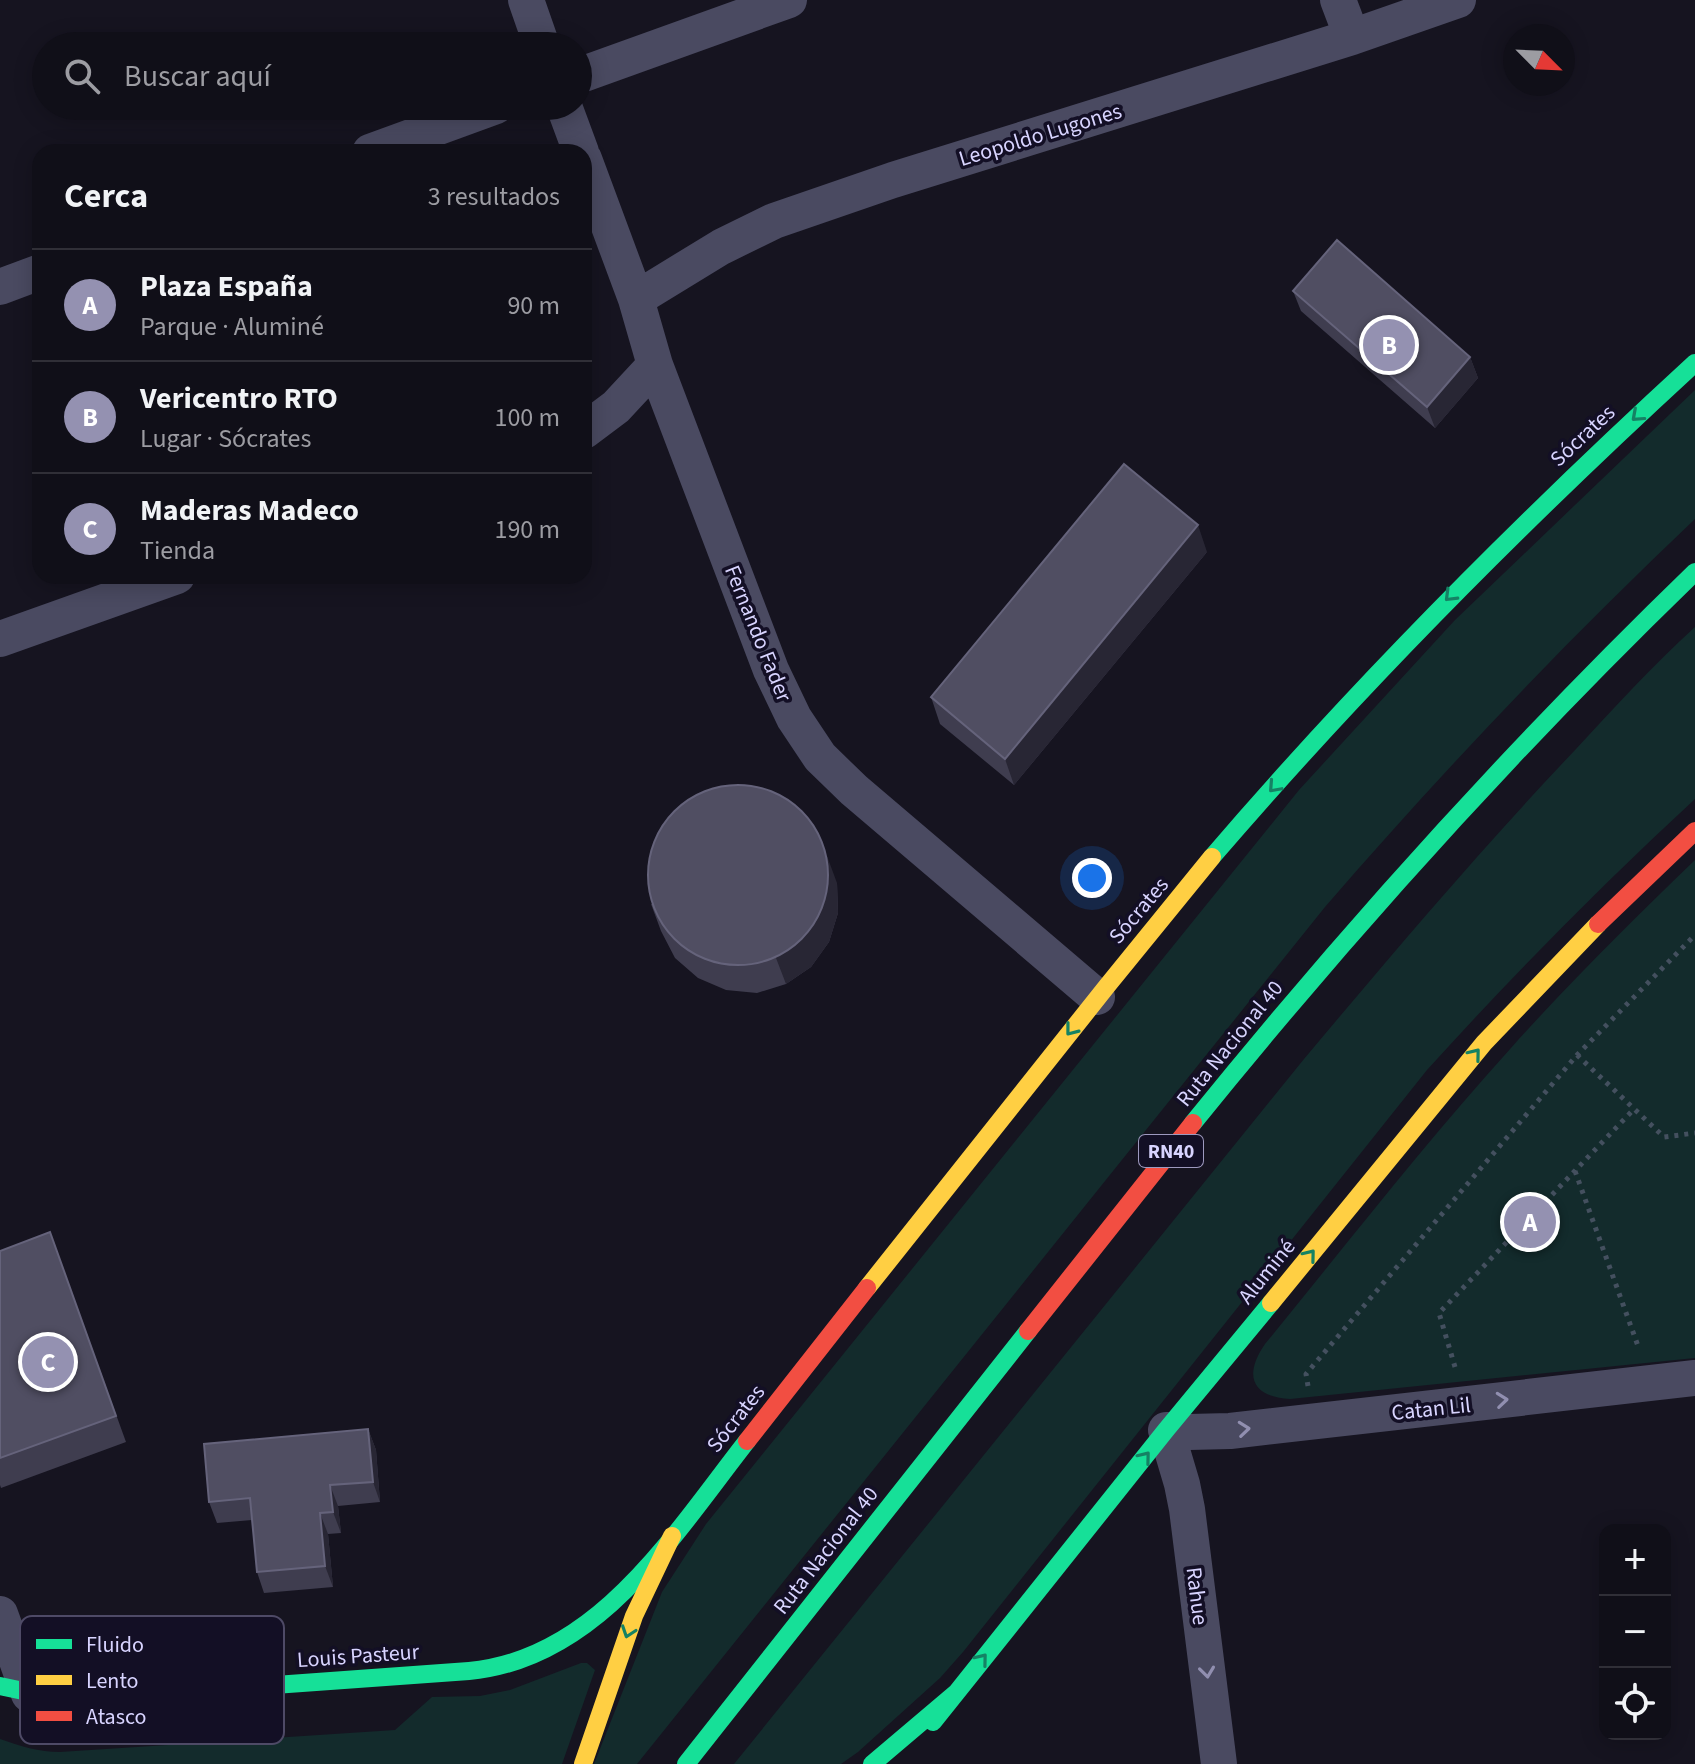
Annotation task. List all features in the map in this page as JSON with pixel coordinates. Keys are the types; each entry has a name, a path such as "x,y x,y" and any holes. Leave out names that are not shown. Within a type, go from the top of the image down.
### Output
{"street":[{"path":"526,0 537,32"},
{"path":"592,71 789,0"},
{"path":"1338,0 1352,37"},
{"name":"Leopoldo Lugones","path":"636,299 721,247 774,221 893,180 1352,37 1458,0"},
{"path":"392,144 458,120"},
{"path":"569,120 578,144"},
{"name":"Fernando Fader","path":"592,181 636,299 655,365 771,670 794,718 820,757 854,790 1097,997"},
{"path":"0,287 32,275"},
{"name":"Sócrates","path":"672,1536 1097,997 1238,827 1441,606 1695,363"},
{"path":"592,425 616,407 655,365"},
{"name":"Ruta Nacional 40","path":"686,1764 1155,1171 1320,970 1489,780 1695,572"},
{"path":"0,639 155,584"},
{"name":"Aluminé","path":"899,1764 1166,1430 1484,1043 1562,960 1695,831"},
{"name":"Catan Lil","path":"1166,1430 1230,1431 1695,1378"},
{"name":"Rahue","path":"1166,1430 1187,1509 1219,1764"},
{"path":"583,1764 634,1616 672,1536"},
{"name":"Louis Pasteur","path":"284,1684 458,1672 498,1667 535,1655 574,1634 606,1611 672,1536"},
{"path":"0,1614 14,1690"},
{"path":"872,1764 957,1692"}],"path":[{"path":"1308,1386 1306,1374 1577,1055 1695,935"},
{"path":"1577,1055 1664,1137 1695,1133"},
{"path":"1455,1370 1439,1313 1634,1109"},
{"path":"1575,1171 1639,1351"}],"green space":[{"path":"1695,390 1695,519 1505,708 1325,907 637,1764 594,1764 662,1592 706,1524 1299,790 1455,620"},
{"path":"1695,627 1695,799 1558,932 1427,1070 940,1678 841,1764 734,1764 1370,980 1471,863 1634,686"},
{"path":"1695,860 1695,1358 1290,1399 1267,1394 1260,1389 1255,1383 1254,1366 1265,1344 1417,1157 1555,1000"},
{"path":"581,1663 587,1663 595,1670 562,1764 0,1764 0,1739 30,1748 60,1752 182,1744 284,1744 284,1737 395,1730 432,1697 480,1696 510,1690"}],"building":[{"path":"1337,240 1470,357 1427,407 1293,291"},
{"path":"1124,464 1198,525 1005,759 931,697"},
{"path":"738,785 773,791 802,811 822,840 828,875 822,910 802,939 773,959 738,965 703,959 674,939 654,910 648,875 654,840 674,811 703,791"},
{"path":"50,1232 116,1416 0,1458 0,1251"},
{"path":"368,1429 373,1482 330,1485 333,1512 320,1513 325,1566 257,1572 250,1498 209,1502 204,1444"}],"traffic: fast":[{"path":"1212,857 1327,728 1446,603 1569,481 1695,363"},
{"path":"1193,1123 1312,979 1436,840 1563,704 1695,572"},
{"path":"933,1722 1271,1303"},
{"path":"686,1764 1028,1331"},
{"path":"284,1684 469,1671 515,1661 557,1643 594,1617 629,1586 661,1551 747,1441"},
{"path":"0,1686 20,1690"},
{"path":"872,1764 957,1692"}],"traffic: slow":[{"path":"867,1288 1212,857"},
{"path":"1271,1303 1484,1043 1598,924"},
{"path":"583,1764 634,1616 672,1536"}],"traffic: jam":[{"path":"1598,924 1695,831"},
{"path":"1028,1331 1193,1123"},
{"path":"747,1441 867,1288"}],"place":[{"name":"Vericentro RTO","path":"1389,345"},
{"name":"Plaza España","path":"1530,1222"},
{"name":"Maderas Madeco","path":"48,1362"}]}
